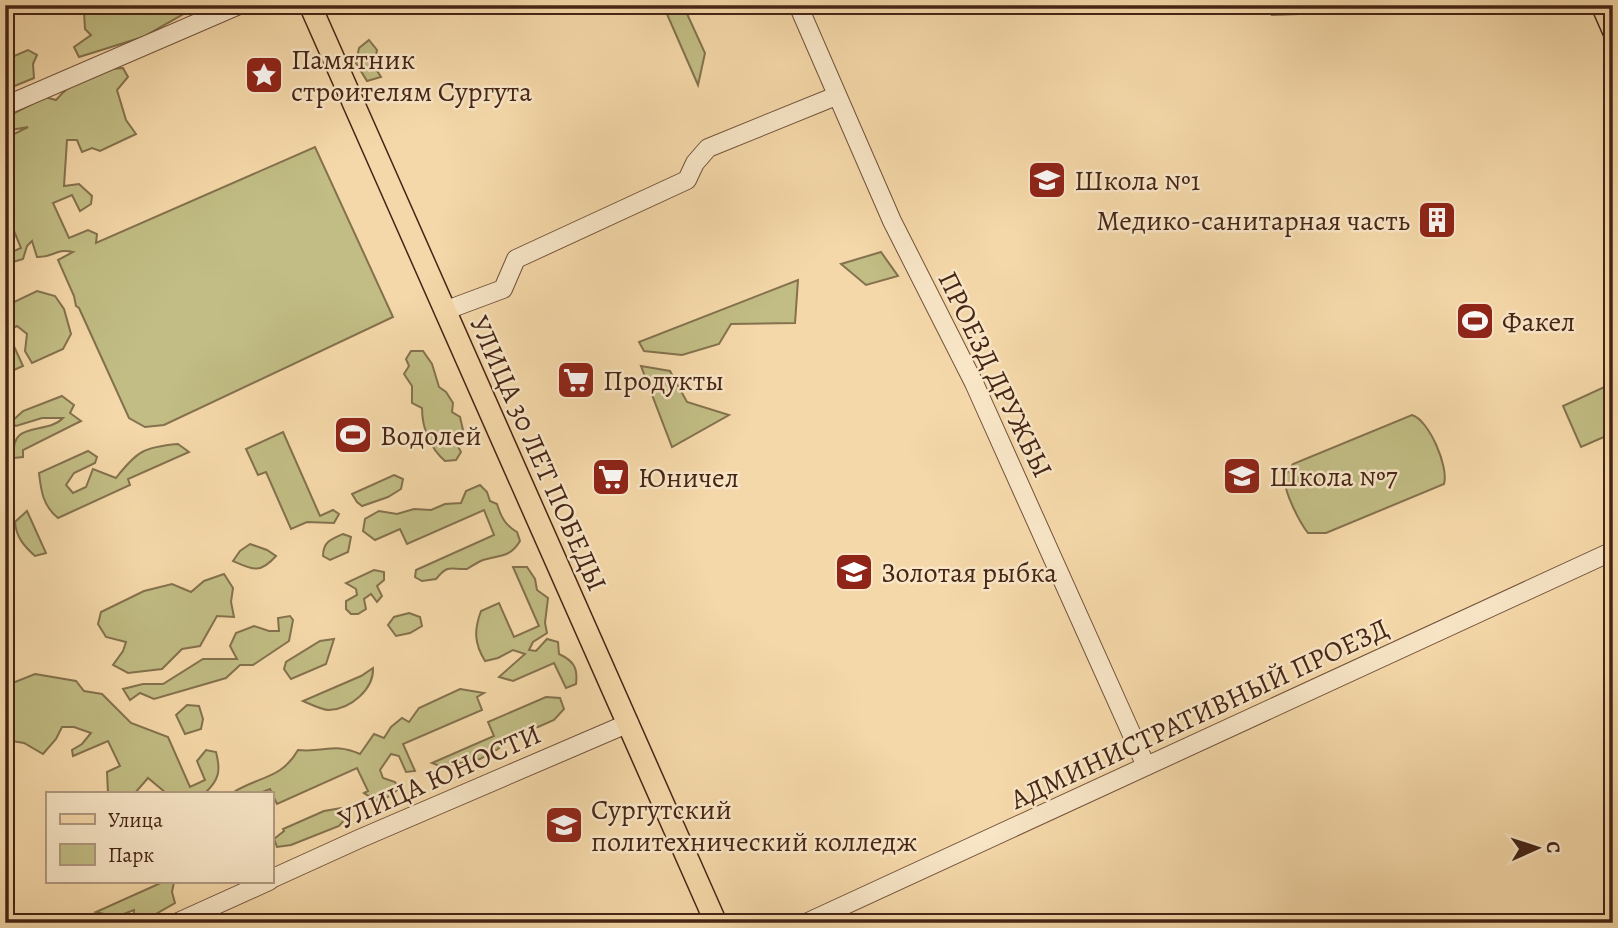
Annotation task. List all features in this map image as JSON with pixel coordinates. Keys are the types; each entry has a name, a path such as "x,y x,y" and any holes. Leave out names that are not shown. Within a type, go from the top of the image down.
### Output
{"main road":[{"name":"УЛИЦА 30 ЛЕТ ПОБЕДЫ","path":"310,5 716,923"},
{"path":"1602,5 1613,30"}],"street":[{"path":"5,106 239,5"},
{"name":"ПРОЕЗД ДРУЖБЫ","path":"798,5 835,96 892,221 974,383 1146,766"},
{"path":"444,311 503,289 516,259 687,180 695,163 708,148 835,96"},
{"name":"АДМИНИСТРАТИВНЫЙ ПРОЕЗД","path":"806,923 1613,551"},
{"name":"УЛИЦА ЮНОСТИ","path":"273,879 371,833 629,723"},
{"name":"УЛИЦА ЮНОСТИ","path":"176,923 263,883"}],"green space":[{"path":"99,5 210,5 189,11 143,37 79,57 74,47 91,35 85,29 84,12"},
{"path":"663,5 683,5 705,53 698,85"},
{"path":"1288,5 1363,5 1358,12 1271,15"},
{"path":"369,40 377,50 374,66 381,77 367,81 356,63 359,48"},
{"path":"28,50 37,55 33,64 34,78 5,90 5,60"},
{"path":"123,68 128,77 117,90 126,120 136,134 100,151 92,148 82,152 77,140 67,140 64,186 79,184 92,196 91,204 80,211 72,195 53,203 69,238 88,230 97,234 96,243 315,147 393,317 164,425 145,427 129,418 76,306 58,260 73,252 62,251 37,257 32,241 27,246 23,259 13,262 8,275 5,276 5,255 21,248 5,209 5,143 12,135 28,127 5,131 5,118 45,97 56,100 86,77"},
{"path":"881,252 898,276 866,285 841,264"},
{"path":"798,280 795,323 731,324 719,344 682,355 644,351 639,342"},
{"path":"37,291 55,296 64,309 71,334 63,349 32,363 25,351 27,334 17,326 7,331 23,366 5,374 5,314 14,302"},
{"path":"411,351 423,351 432,364 439,387 453,403 452,412 460,417 463,430 455,434 455,441 461,452 456,460 445,461 435,450 425,430 422,408 412,403 412,386 404,374 409,366 406,359"},
{"path":"641,366 670,371 687,402 729,415 672,447"},
{"path":"1613,383 1613,433 1581,447 1563,406"},
{"path":"62,396 74,405 70,413 81,421 23,450 23,457 14,458 14,446 23,433 56,423 63,418 42,418 16,426 10,423 23,411"},
{"path":"1412,415 1425,426 1436,445 1444,467 1444,484 1326,533 1308,533 1293,507 1285,485 1286,476 1293,464"},
{"path":"283,432 320,516 333,510 339,514 334,523 307,522 291,529 266,472 258,475 246,449"},
{"path":"178,444 189,452 128,479 130,485 58,518 46,503 39,473 88,451 97,457 95,463 74,473 66,485 73,493 86,487 93,469 116,478 142,452"},
{"path":"394,475 403,479 401,489 388,497 362,506 352,494"},
{"path":"480,485 487,492 490,501 497,504 506,523 517,532 520,541 504,555 483,560 467,569 447,569 436,579 422,581 415,577 416,570 494,535 484,510 407,544 400,529 375,540 363,531 365,519 379,511 397,514 461,503 466,491"},
{"path":"27,511 46,553 35,556 19,537 15,522"},
{"path":"343,534 351,537 348,552 330,560 323,556 328,542"},
{"path":"250,544 276,556 265,566 256,569 233,561 240,551"},
{"path":"513,567 527,567 535,579 537,590 548,598 545,623 547,633 533,642 529,650 536,651 547,639 558,642 559,654 574,666 576,684 566,688 554,663 513,681 499,677 525,654 513,650 485,661 481,654 476,636 481,611 499,603 514,637 539,626"},
{"path":"374,570 384,572 384,580 377,586 382,596 377,602 371,594 364,599 366,609 358,614 351,614 346,609 346,601 357,595 356,589 346,583"},
{"path":"224,574 233,588 231,602 234,617 217,616 200,646 182,649 162,669 128,673 113,665 126,642 106,637 98,624 101,612 144,591 172,584 191,592 204,581"},
{"path":"409,613 420,617 422,626 410,633 396,636 388,625 394,617"},
{"path":"290,616 293,620 289,641 253,665 240,665 226,678 154,699 140,693 130,700 123,689 143,684 163,684 203,659 237,659 230,646 236,633 254,626 279,631 278,618"},
{"path":"334,639 326,664 291,679 284,669 286,662 320,641"},
{"path":"373,668 370,683 360,697 345,706 326,710 303,701 361,676"},
{"path":"35,674 76,681 84,691 102,694 131,723 168,737 190,787 205,780 197,761 206,750 216,752 218,775 206,792 165,792 148,778 136,792 108,792 107,772 120,766 108,741 73,756 72,750 82,744 91,733 74,727 62,727 43,754 24,743 5,740 5,686"},
{"path":"460,689 484,693 477,697 482,710 403,744 415,771 406,772 399,756 391,754 380,770 383,778 395,782 399,788 391,796 376,801 364,793 368,791 357,768 277,804 270,789 262,792 234,792 277,772 298,750 336,748 360,754 374,734 384,738 391,727 402,718 409,722 419,708"},
{"path":"546,697 560,698 564,709 554,720 538,727 521,729 498,749 480,759 442,767 432,763 494,736 488,722"},
{"path":"187,705 199,706 203,719 201,729 185,734 176,715"},
{"path":"341,808 347,817 339,826 291,845 277,847 274,839 283,829 324,811"},
{"path":"161,883 174,883 172,892 175,903 140,923 118,923 134,917 134,910 116,917 96,912"}],"place":[{"name":"Памятник строителям Сургута","path":"264,75"},
{"name":"Школа №1","path":"1047,180"},
{"name":"Медико-санитарная часть","path":"1437,220"},
{"name":"Факел","path":"1475,321"},
{"name":"Продукты","path":"576,380"},
{"name":"Водолей","path":"353,435"},
{"name":"Школа №7","path":"1242,476"},
{"name":"Юничел","path":"611,477"},
{"name":"Золотая рыбка","path":"854,572"},
{"name":"Сургутский политехнический колледж","path":"564,825"}]}
